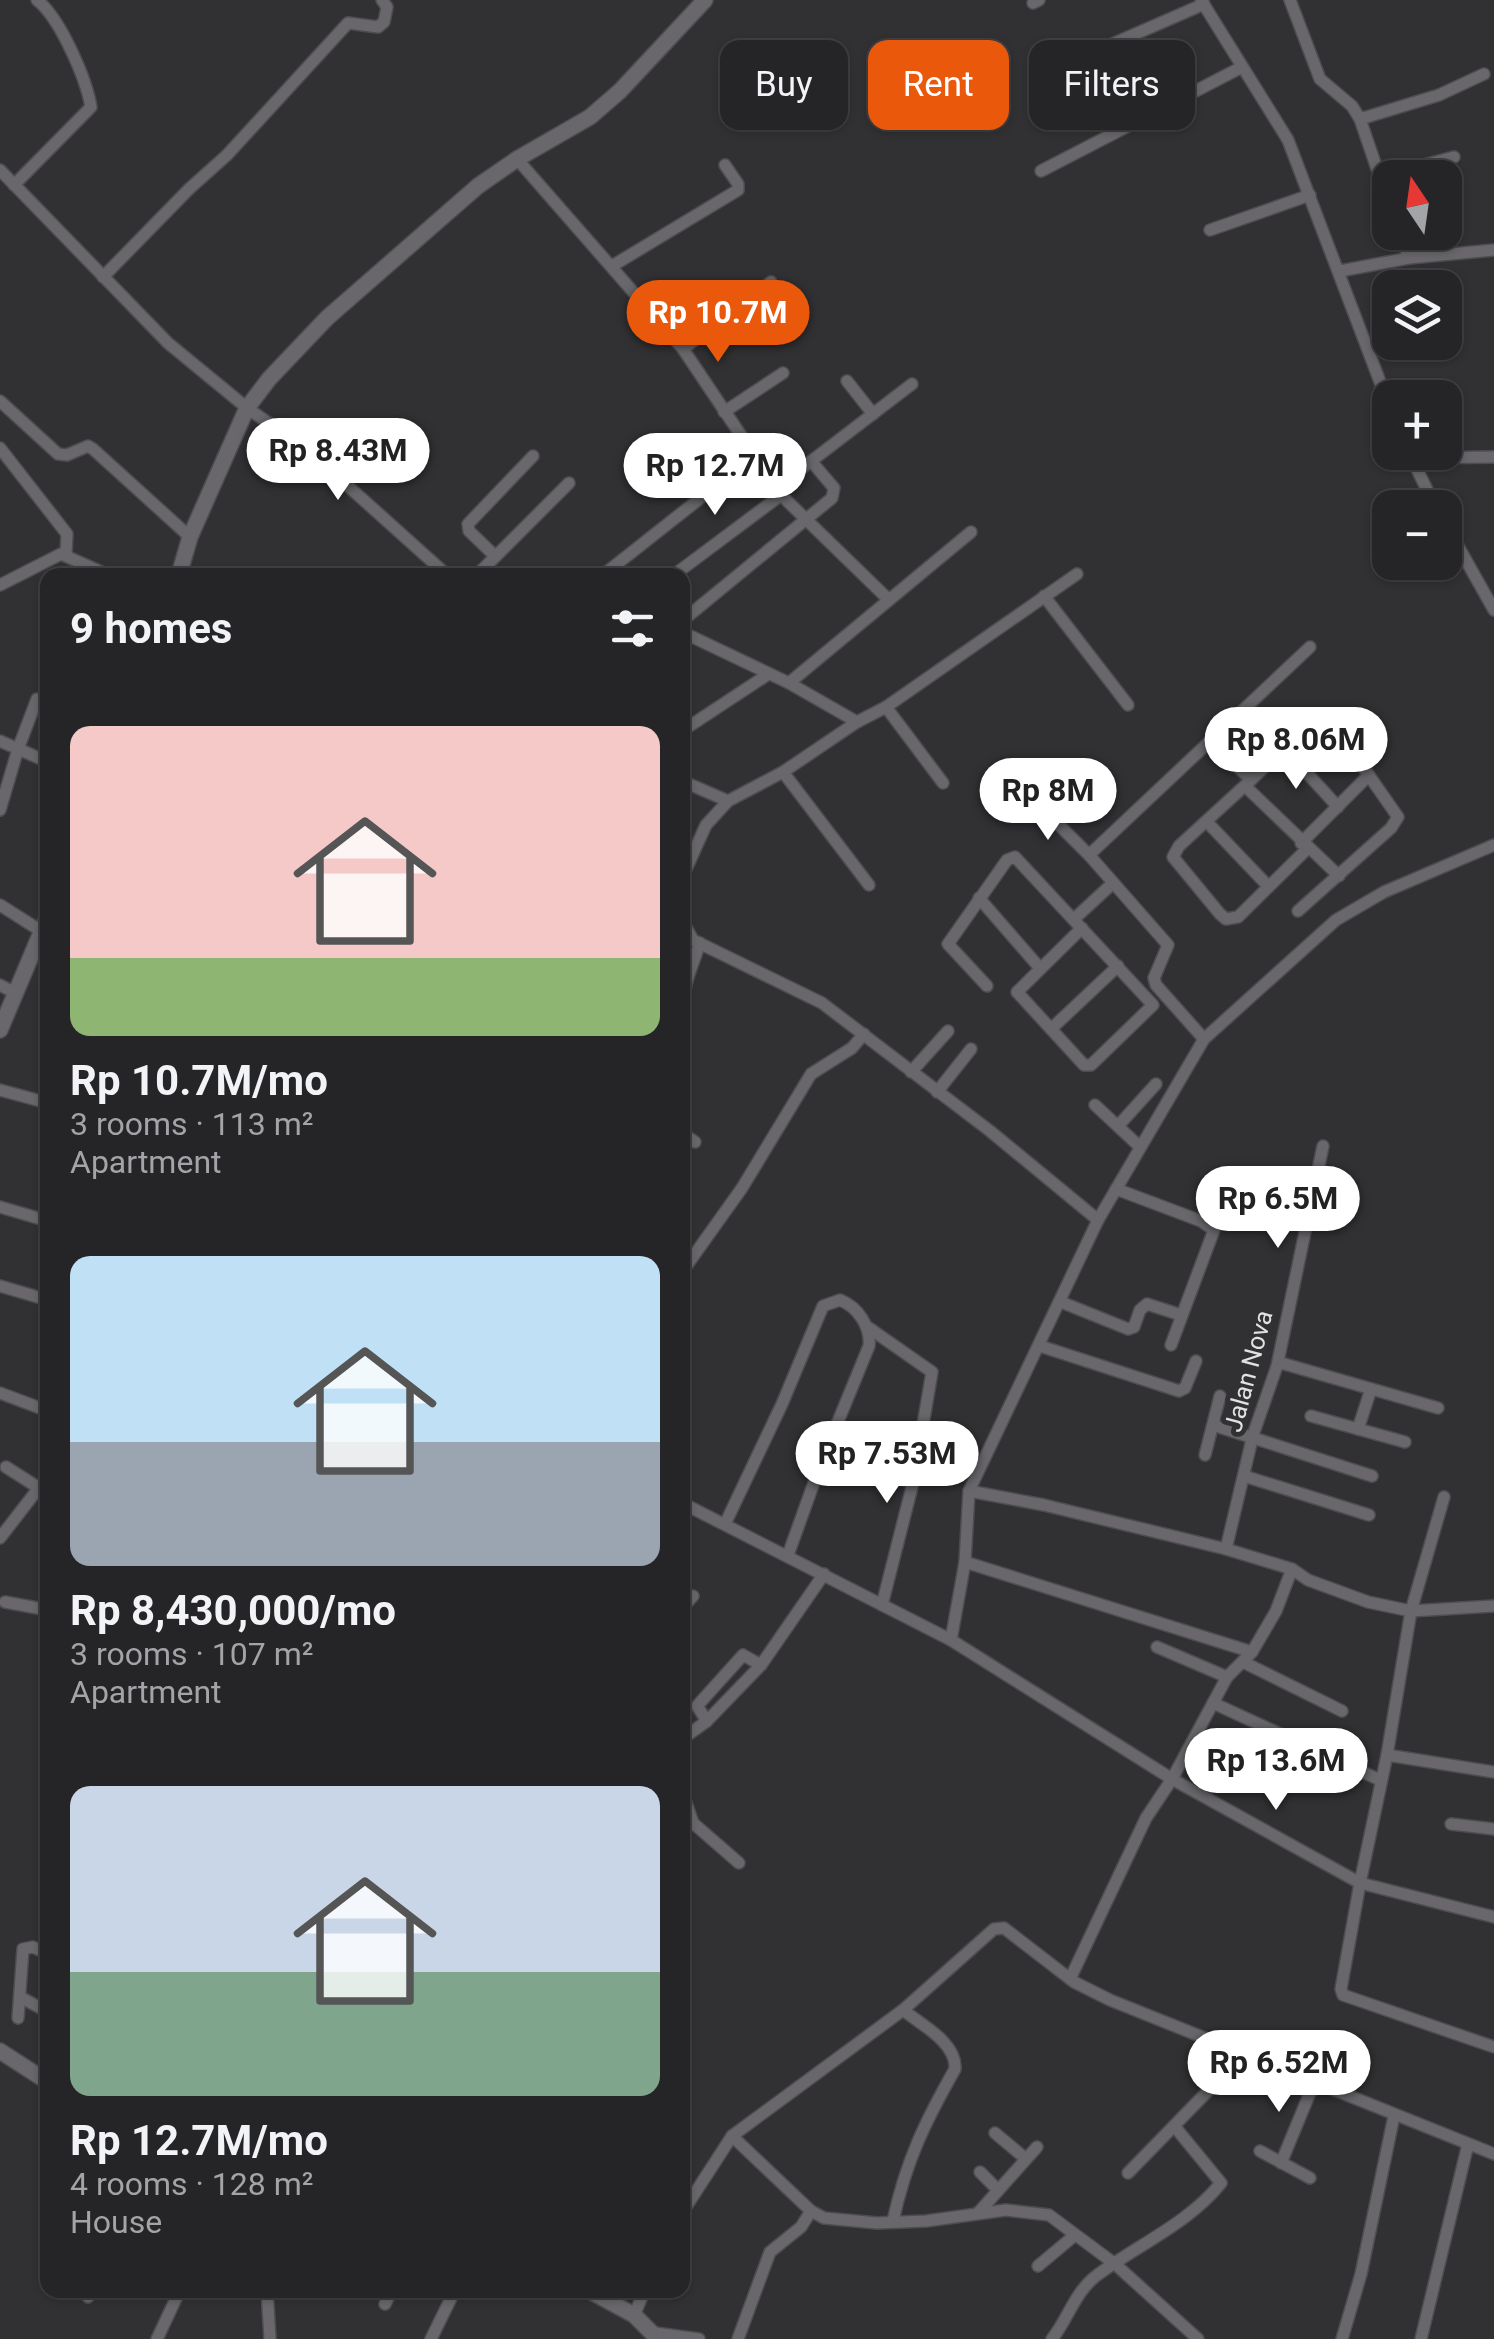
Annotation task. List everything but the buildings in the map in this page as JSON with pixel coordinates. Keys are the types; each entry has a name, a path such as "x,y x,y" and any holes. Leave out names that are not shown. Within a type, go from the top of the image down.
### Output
{"street":[{"path":"14,185 92,107 50,10 37,0"},
{"path":"102,277 227,155 348,23 378,26 384,22 387,7 382,0"},
{"path":"181,568 190,537 247,408 328,318 478,186 517,158 590,117 620,92 705,0"},
{"path":"1290,0 1320,80 1352,106 1373,160"},
{"path":"1120,40 1202,2 1288,140 1380,380"},
{"path":"1041,171 1242,67"},
{"path":"1360,119 1439,95 1484,74"},
{"path":"1443,160 1454,157"},
{"path":"517,158 683,349 778,491 888,599"},
{"path":"612,266 738,190 725,165"},
{"path":"0,170 168,343 247,408 324,463 439,568"},
{"path":"1210,230 1310,196"},
{"path":"1406,250 1409,258"},
{"path":"1340,271 1409,258 1494,250"},
{"path":"683,349 771,282"},
{"path":"724,412 783,373"},
{"path":"847,380 872,414"},
{"path":"683,568 811,461 912,384"},
{"path":"0,401 58,454 67,455 88,446 93,449 190,537"},
{"path":"0,448 67,534 66,554"},
{"path":"612,568 755,455"},
{"path":"494,555 469,531 468,524 533,456"},
{"path":"1462,456 1494,457"},
{"path":"690,615 834,495 834,488 811,461"},
{"path":"483,568 569,483"},
{"path":"789,683 971,532"},
{"path":"1462,553 1494,610"},
{"path":"2,578 66,554 94,568"},
{"path":"690,860 706,824 728,801 783,772 856,722 886,707 1077,574"},
{"path":"1044,596 1128,704"},
{"path":"690,636 789,683 856,722"},
{"path":"1089,855 1310,647"},
{"path":"690,726 767,675"},
{"path":"0,810 37,699"},
{"path":"886,707 943,783"},
{"path":"1298,911 1397,822 1394,809 1370,775 1326,714 1316,718 1179,846 1173,857 1220,914 1226,919 1238,916 1370,775"},
{"path":"0,741 40,759"},
{"path":"1212,741 1305,845 1339,876"},
{"path":"1285,749 1338,807"},
{"path":"783,772 869,885"},
{"path":"690,784 728,801"},
{"path":"1038,803 1168,945 1154,978 1156,984 1204,1038"},
{"path":"1206,822 1268,886"},
{"path":"951,1640 964,1562 969,1492 1098,1220 1204,1038 1336,920 1384,892 1494,845"},
{"path":"987,986 948,944 1007,860 1015,858 1078,924 1118,966 1151,1002 1152,1008 1087,1066 1017,992 1040,968 1078,924 1113,882"},
{"path":"979,898 1040,968"},
{"path":"0,905 40,921"},
{"path":"0,1030 40,934"},
{"path":"690,935 766,978 806,992 990,1131 1098,1220"},
{"path":"690,965 700,943"},
{"path":"1051,1030 1118,966"},
{"path":"0,985 17,994"},
{"path":"911,1072 948,1031"},
{"path":"690,1261 742,1188 811,1074 852,1048 864,1034"},
{"path":"937,1092 971,1049"},
{"path":"1118,1126 1156,1084"},
{"path":"0,1090 40,1101"},
{"path":"1095,1104 1139,1146"},
{"path":"690,1139 695,1142"},
{"name":"Jalan Nova","path":"1226,1549 1253,1436 1277,1366 1323,1146"},
{"path":"1116,1189 1201,1221 1214,1230 1171,1345"},
{"path":"0,1208 40,1220"},
{"path":"0,1286 40,1298"},
{"path":"725,1524 824,1306 840,1300 849,1303 869,1328 932,1372 913,1483 882,1605"},
{"path":"1061,1302 1128,1329 1134,1327 1140,1310 1147,1304 1181,1315"},
{"path":"788,1555 820,1463 869,1346 869,1328"},
{"path":"1040,1346 1177,1391 1185,1388 1196,1361"},
{"path":"1277,1366 1282,1363 1438,1408"},
{"path":"1358,1429 1371,1388"},
{"path":"0,1393 40,1408"},
{"path":"1205,1455 1220,1396"},
{"path":"1311,1416 1405,1442"},
{"path":"1212,1425 1372,1476"},
{"path":"893,1435 882,1470 913,1483"},
{"path":"0,1538 39,1488 6,1468"},
{"path":"1244,1476 1369,1516"},
{"path":"969,1492 1044,1505 1226,1549 1292,1568 1308,1580 1368,1602 1411,1611 1494,1606"},
{"path":"1444,1497 1411,1611 1341,1993 1494,2047"},
{"path":"690,1507 951,1640 1172,1780 1360,1883 1494,1917"},
{"path":"0,1511 14,1520"},
{"path":"964,1562 1248,1657 1342,1711"},
{"path":"1070,1979 1146,1818 1172,1780 1227,1677 1248,1657 1276,1611 1292,1568"},
{"path":"690,1733 761,1665 824,1574"},
{"path":"6,1602 40,1608"},
{"path":"1157,1647 1227,1677"},
{"path":"707,1721 697,1706 743,1656 748,1655 761,1665"},
{"path":"1213,1704 1380,1780"},
{"path":"1387,1755 1494,1772"},
{"path":"690,1817 739,1864"},
{"path":"1451,1824 1494,1830"},
{"path":"690,2201 732,2136 903,2010 994,1929 1004,1928 1070,1979 1110,2000 1494,2154"},
{"path":"18,2018 23,1950 33,1947 40,1950"},
{"path":"20,1997 40,2008"},
{"path":"893,2221 920,2132 955,2069 951,2049 903,2010"},
{"path":"0,2051 40,2077"},
{"path":"1128,2173 1244,2053"},
{"path":"1281,2163 1314,2083"},
{"path":"1342,2339 1361,2274 1394,2116"},
{"path":"1052,2339 1081,2291 1095,2276 1157,2239 1221,2183 1175,2126"},
{"path":"996,2133 1026,2160"},
{"path":"732,2136 811,2211 824,2218 852,2222 926,2221 979,2212 1049,2214 1115,2264 1198,2339"},
{"path":"1420,2339 1468,2144"},
{"path":"979,2212 1037,2147"},
{"path":"1260,2151 1310,2178"},
{"path":"980,2172 998,2190"},
{"path":"738,2339 770,2252 802,2227 811,2211"},
{"path":"1038,2266 1076,2235"},
{"path":"158,2339 176,2298"},
{"path":"267,2298 270,2339"},
{"path":"385,2304 388,2298"},
{"path":"431,2339 450,2298"},
{"path":"603,2298 634,2315 656,2336 699,2339"},
{"path":"634,2315 641,2298"}]}
